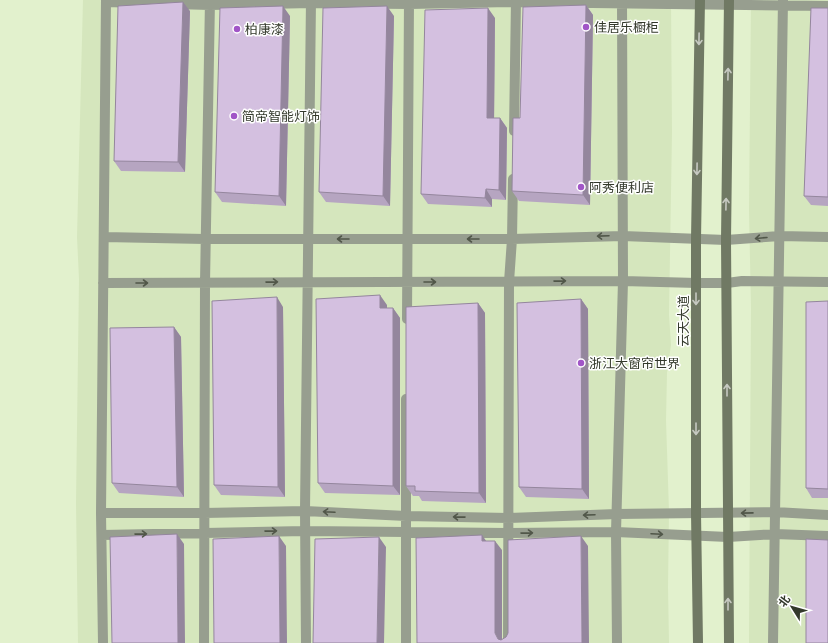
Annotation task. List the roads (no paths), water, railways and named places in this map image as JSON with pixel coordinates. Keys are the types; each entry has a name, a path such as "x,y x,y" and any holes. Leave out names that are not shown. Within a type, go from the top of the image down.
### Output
{"main road":[{"name":"云天大道","path":"698,643 696,513 696,239 700,2"},
{"path":"728,2 726,240 729,643"}],"lane":[{"path":"103,643 101,513 106,1 210,3 516,1 783,2 828,6"},
{"path":"514,144 516,1"},
{"path":"617,643 616,532 623,281 622,1"},
{"path":"306,643 305,511 311,2"},
{"path":"406,329 409,2"},
{"path":"773,643 783,2"},
{"path":"204,643 203,532 205,239 210,3"},
{"path":"508,643 507,533 509,518 509,282 512,239 513,168"},
{"path":"104,237 205,239 512,239 622,236 726,240 780,236 828,238"},
{"path":"103,283 623,281 696,283 727,283 742,281 828,282"},
{"path":"406,392 406,643"},
{"path":"101,513 305,511 406,516 509,518 617,514 675,515 696,513 775,512 828,515"},
{"path":"102,535 203,532 406,531 507,533 616,532 728,536 775,534 828,536"}],"place":[{"name":"佳居乐橱柜","path":"586,27"},
{"name":"柏康漆","path":"237,29"},
{"name":"简帝智能灯饰","path":"234,116"},
{"name":"阿秀便利店","path":"581,187"},
{"name":"浙江大窗帘世界","path":"581,363"}]}
